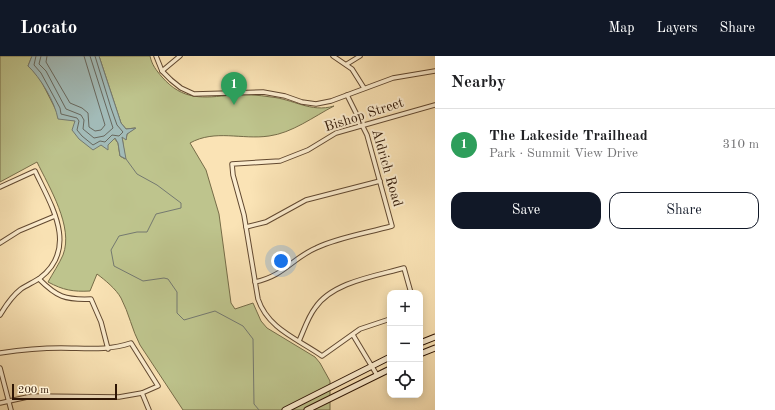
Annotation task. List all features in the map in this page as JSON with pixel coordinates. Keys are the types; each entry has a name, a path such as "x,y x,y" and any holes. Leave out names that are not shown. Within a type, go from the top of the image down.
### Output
{"street":[{"path":"156,56 162,71 181,88 194,94 208,95 223,92 263,92 316,104 347,96 364,88 393,78 435,71"},
{"path":"162,71 180,56"},
{"path":"333,56 347,64 357,75 364,88"},
{"path":"347,64 360,56"},
{"name":"Aldrich Road","path":"255,282 269,279 280,273 302,255 317,248 392,226 367,136 347,96"},
{"name":"Bishop Street","path":"246,227 233,175 232,164 280,161 308,150 336,133 362,124 435,105"},
{"path":"0,187 35,170 55,216 60,239 59,252 53,264 39,279 21,289 9,300 0,315"},
{"path":"380,181 306,200 266,222 246,227 255,282 262,310 267,318 322,356 369,324 387,319"},
{"path":"0,243 19,231 55,216"},
{"path":"299,341 315,307 328,294 339,287 404,268 410,290"},
{"path":"39,279 53,293 67,298 91,299 101,322 108,349"},
{"path":"353,335 377,375"},
{"path":"423,342 435,337"},
{"path":"0,353 17,350 61,348 108,349 131,343 158,386 142,393 119,397 32,396 0,402"},
{"path":"423,353 435,348"},
{"path":"285,410 387,358"},
{"path":"0,368 12,410"},
{"path":"307,410 387,370"},
{"path":"142,393 149,410"}],"green space":[{"path":"0,56 32,56 28,66 38,75 56,110 68,119 75,121 101,145 108,145 114,138 118,143 120,156 125,159 122,136 126,140 127,134 135,128 126,129 121,123 99,56 150,56 156,70 170,85 186,94 194,96 266,96 279,98 310,107 326,108 334,106 286,132 259,137 209,137 190,143 206,170 219,214 231,303 235,309 253,303 261,321 267,328 315,357 330,381 330,410 183,410 140,345 121,298 110,285 97,274 90,291 68,290 48,282 63,255 66,244 63,220 59,207 37,162 0,182"}],"water":[{"path":"32,56 99,56 121,123 126,129 136,128 127,134 126,140 122,137 126,159 120,156 118,143 115,138 108,145 108,150 101,145 93,150 79,139 72,130 75,121 58,119 54,105 46,90 28,66"}],"waterway":[{"path":"126,159 137,174 157,185 181,203 181,208 156,214 147,232 137,232 119,236 111,250 114,266 143,281 164,278 168,279 177,292 177,313 184,320 215,311 243,326 253,339 254,404 259,410"}],"place":[{"name":"The Lakeside Trailhead","path":"234,105"}]}
